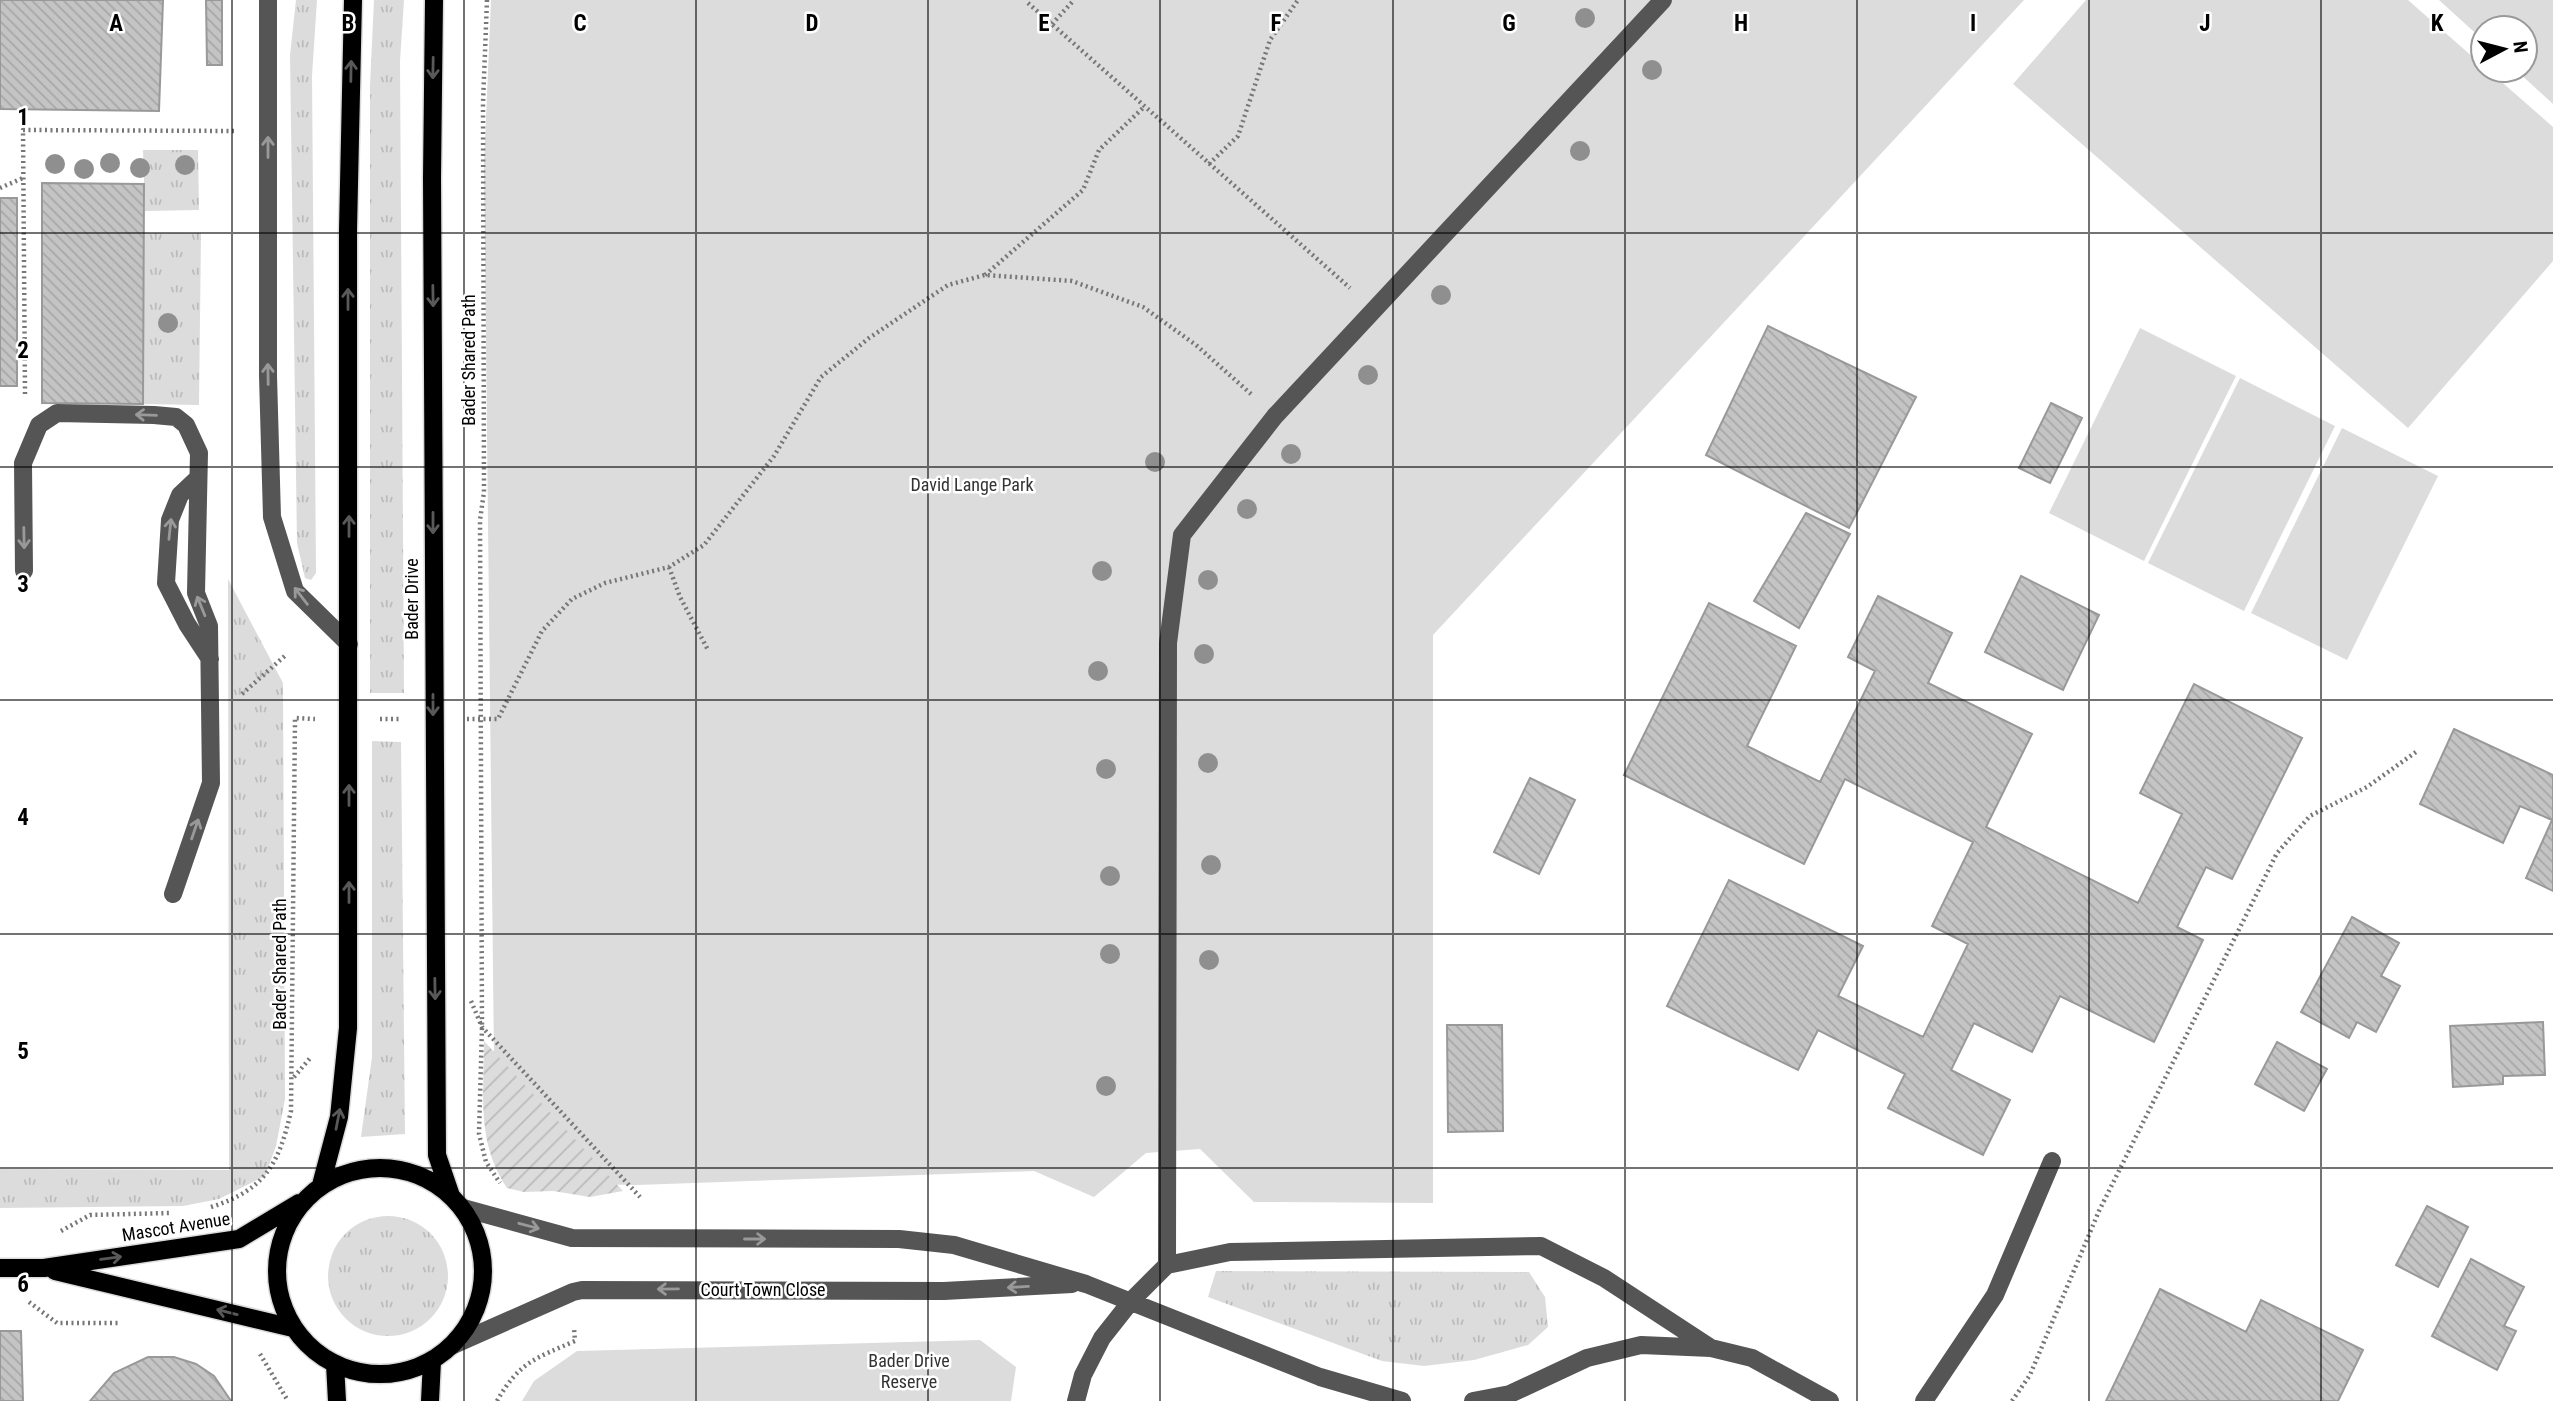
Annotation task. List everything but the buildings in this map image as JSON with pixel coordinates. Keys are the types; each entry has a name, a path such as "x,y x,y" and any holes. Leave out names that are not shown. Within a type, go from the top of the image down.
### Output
{"main road":[{"path":"321,1185 339,1117 348,1028 348,230 353,0"},
{"name":"Bader Drive","path":"434,0 433,719 437,1155 457,1202"},
{"path":"388,1167 422,1176 457,1202 477,1235 482,1274 481,1294 470,1322 452,1346 432,1361 401,1373 367,1374 335,1364 311,1349 293,1328 279,1296 277,1262 285,1228 304,1199 321,1185 354,1171 388,1167"},
{"name":"Mascot Avenue","path":"0,1268 44,1268 239,1239 304,1199"},
{"name":"Mascot Avenue","path":"44,1268 293,1328"},
{"path":"430,1401 432,1361"},
{"path":"335,1364 337,1401"}],"street":[{"path":"268,0 268,376 272,517 295,591 349,644"},
{"path":"1167,1265 1168,643 1182,535 1275,416 1663,0"},
{"path":"24,571 23,463 39,425 57,413 176,417 186,425 199,453 196,593 209,625 211,783 173,894"},
{"path":"198,478 180,495 170,520 166,583 187,624 210,659"},
{"path":"1924,1401 1995,1295 2052,1161"},
{"name":"Court Town Close","path":"457,1202 572,1238 899,1239 954,1245 1132,1300 1320,1377 1402,1401"},
{"path":"1076,1401 1083,1375 1102,1338 1132,1300 1167,1265 1230,1252 1541,1246 1604,1278 1711,1348"},
{"name":"Court Town Close","path":"452,1346 582,1290 944,1291 1086,1284"},
{"path":"1473,1401 1510,1394 1587,1358 1641,1345 1711,1348 1752,1358 1830,1401"}],"path":[{"name":"Bader Shared Path","path":"487,0 483,103 484,492 480,520 481,1149 492,1173 511,1192"},
{"path":"1052,24 1073,0"},
{"path":"1209,163 1238,136 1270,40 1298,0"},
{"path":"1028,3 1374,310"},
{"path":"985,275 1083,190 1099,150 1145,106"},
{"path":"29,444 25,396 23,130 235,131"},
{"path":"0,188 23,178"},
{"path":"482,719 498,719 542,631 572,599 605,583 669,567 704,545 774,456 821,377 869,338 948,285 985,275 1072,281 1143,307 1196,345 1275,416"},
{"path":"669,567 680,597 708,650"},
{"path":"210,701 237,697 287,654"},
{"name":"Bader Shared Path","path":"205,1209 227,1202 265,1178 283,1148 291,1111 295,718 482,719"},
{"path":"2012,1401 2030,1374 2099,1211 2277,853 2310,816 2367,786 2416,752"},
{"path":"482,1027 640,1197"},
{"path":"293,1078 314,1053"},
{"path":"63,1230 90,1215 173,1212"},
{"path":"498,1401 511,1376 536,1357 575,1342"}],"green space":[{"path":"296,0 317,0 312,76 316,573 311,580 305,578 297,543 290,55"},
{"path":"374,0 404,0 400,61 404,693 370,693 370,85"},
{"name":"David Lange Park","path":"491,0 2024,0 1433,635 1433,1203 1254,1202 1200,1149 1146,1153 1094,1197 1034,1171 637,1185 527,1183 495,1150 484,165"},
{"path":"2086,0 2408,0 2469,54 2469,84 2504,84 2553,127 2553,261 2408,428 2013,84"},
{"path":"2439,0 2553,0 2553,104 2531,84 2539,84 2539,14 2469,14 2469,27"},
{"path":"143,150 198,150 199,210 145,211"},
{"path":"144,233 201,233 199,405 143,404"},
{"path":"2140,328 2236,376 2144,561 2049,513"},
{"path":"2240,378 2335,426 2244,611 2148,563"},
{"path":"2342,428 2438,476 2347,660 2251,613"},
{"path":"228,579 283,683 285,1099 276,1146 265,1176 219,1199 183,1206 0,1208 0,1169 229,1170"},
{"path":"372,741 401,742 405,1134 361,1137 372,1057"},
{"path":"484,1041 623,1191 590,1197 553,1191 524,1192 507,1188 497,1171 486,1135 483,1099"},
{"path":"388,1216 411,1220 431,1233 444,1253 448,1276 444,1299 431,1319 411,1332 388,1336 365,1332 345,1319 332,1299 328,1276 332,1253 345,1233 365,1220"},
{"path":"1216,1271 1529,1272 1545,1297 1548,1327 1528,1345 1474,1360 1424,1366 1382,1361 1208,1297"},
{"name":"Bader Drive Reserve","path":"980,1340 1016,1367 1011,1401 522,1401 534,1381 577,1351"}]}
